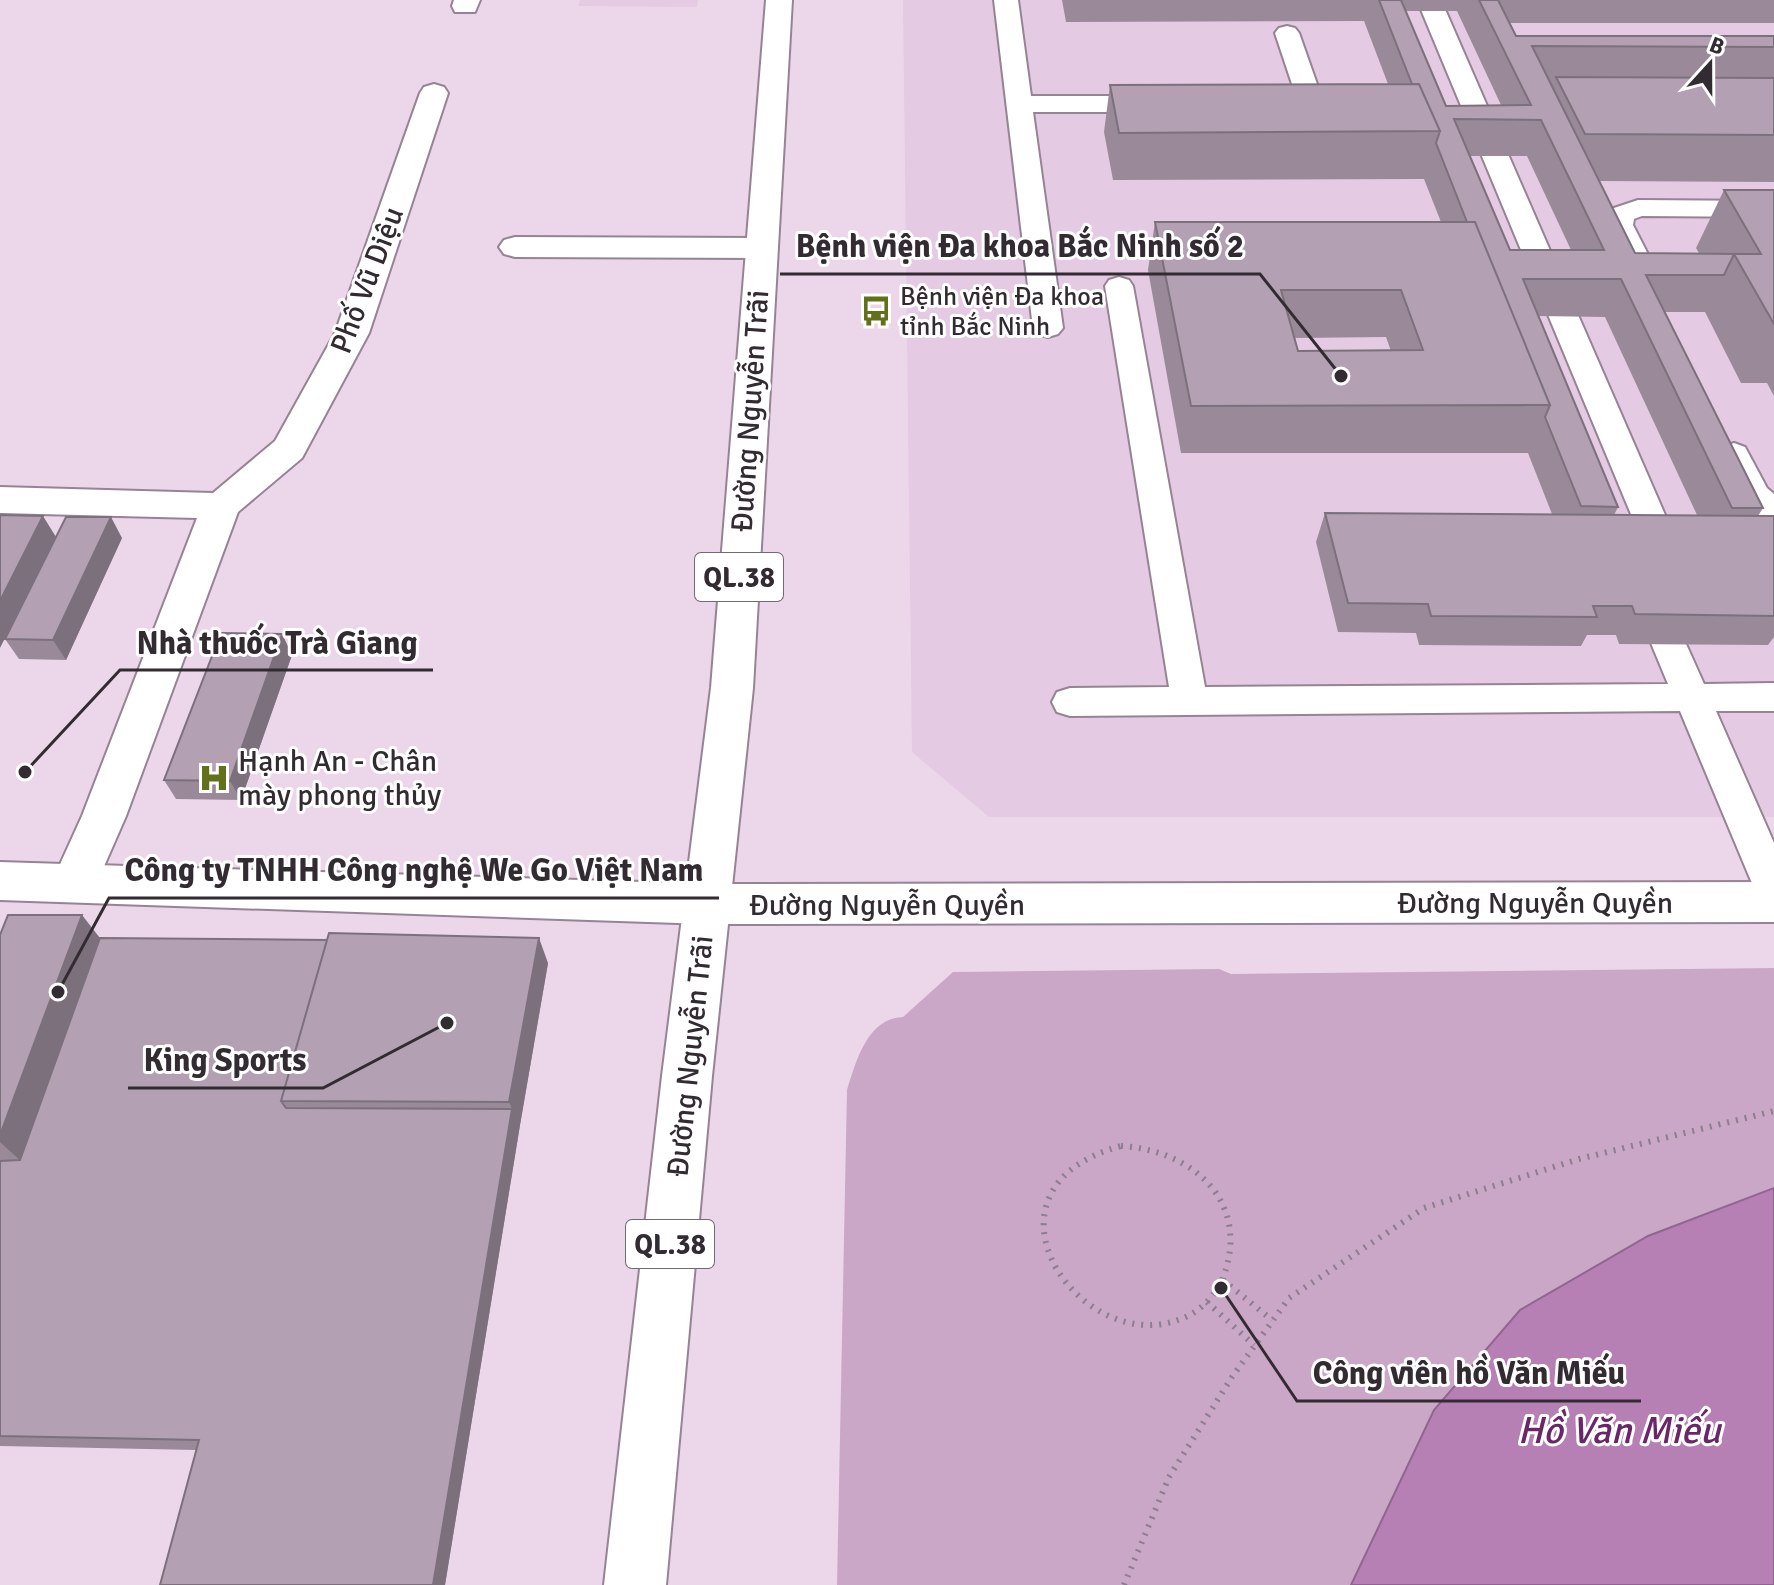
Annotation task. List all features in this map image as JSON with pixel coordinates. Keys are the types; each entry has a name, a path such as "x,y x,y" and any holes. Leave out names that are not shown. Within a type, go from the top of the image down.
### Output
{"main road":[{"name":"Đường Nguyễn Trãi","path":"635,1585 732,688 779,0"},
{"name":"Phố Vũ Diệu","path":"75,882 104,816 221,506 289,449 352,333 434,93"},
{"path":"515,247 761,248"},
{"path":"0,500 221,506"},
{"name":"Đường Nguyễn Quyền","path":"0,881 562,902 707,904 1774,902"}],"lane":[{"path":"1006,0 1048,328"},
{"path":"1429,0 1655,531 1606,530 1692,698 1774,888"},
{"path":"1250,104 1311,104 1287,33"},
{"path":"1019,104 1188,104"},
{"path":"1652,291 1619,225 1621,215 1638,208 1774,209"},
{"path":"1119,286 1189,701"},
{"path":"1719,425 1754,495 1774,512"},
{"path":"1070,702 1774,697"}],"path":[{"path":"1124,1585 1169,1477 1254,1345 1289,1298 1424,1208 1579,1159 1774,1111"},
{"path":"1121,1146 1151,1148 1180,1159 1204,1179 1222,1204 1231,1232 1230,1262 1223,1280 1207,1302 1198,1311 1171,1324 1139,1326 1108,1318 1080,1301 1058,1277 1047,1248 1044,1218 1052,1191 1070,1168 1093,1153 1107,1149 1121,1146"},
{"path":"1223,1280 1272,1321"},
{"path":"1207,1302 1254,1345"}],"shaded area":[{"path":"580,0 698,0 697,7 578,6"},
{"path":"903,0 1774,0 1774,817 989,817 912,752"},
{"path":"1774,968 1774,1188 1648,1236 1434,1410 1351,1585 837,1585 847,1090 859,1055 872,1033 891,1019 903,1017 953,972 1219,969 1231,974"}],"water":[{"name":"Hồ Văn Miếu","path":"1774,1188 1774,1585 1351,1585 1434,1410 1520,1310 1648,1236"}],"building":[{"path":"1379,0 1401,0 1446,106 1531,105 1479,0 1498,0 1516,36 1774,36 1774,47 1532,46 1635,253 1738,254 1734,254 1724,275 1646,275 1763,508 1732,508 1621,279 1523,279 1618,507 1581,506 1545,417 1550,405 1475,222 1467,222 1436,143 1440,131 1419,84 1412,84","holes":["1454,119 1541,120 1604,250 1510,250"]},
{"path":"1556,77 1774,78 1774,135 1585,134"},
{"path":"1419,84 1440,131 1119,133 1110,85"},
{"path":"1724,190 1774,190 1774,324 1734,254 1761,254"},
{"path":"1155,222 1475,222 1550,405 1191,406","holes":["1281,290 1401,290 1423,350 1298,351"]},
{"path":"1325,513 1774,516 1774,616 1635,614 1632,606 1593,606 1597,617 1431,616 1428,604 1348,603"},
{"path":"0,515 43,516 0,601"},
{"path":"66,517 111,517 53,640 5,639"},
{"path":"221,633 282,634 230,781 164,780"},
{"path":"8,915 82,915 0,1135 0,935"},
{"path":"329,933 539,938 509,1102 281,1101"},
{"path":"100,938 327,940 281,1101 286,1108 512,1109 433,1585 160,1585 199,1440 0,1436 0,1161 20,1160"}],"place":[{"name":"Bệnh viện Đa khoa tỉnh Bắc Ninh","path":"876,311"},
{"name":"Bệnh viện Đa khoa Bắc Ninh số 2","path":"1341,376"},
{"name":"Nhà thuốc Trà Giang","path":"25,772"},
{"name":"Hạnh An - Chân mày phong thủy","path":"214,778"},
{"name":"Công ty TNHH Công nghệ We Go Việt Nam","path":"58,992"},
{"name":"King Sports","path":"447,1023"},
{"name":"Công viên hồ Văn Miếu","path":"1221,1288"}]}
